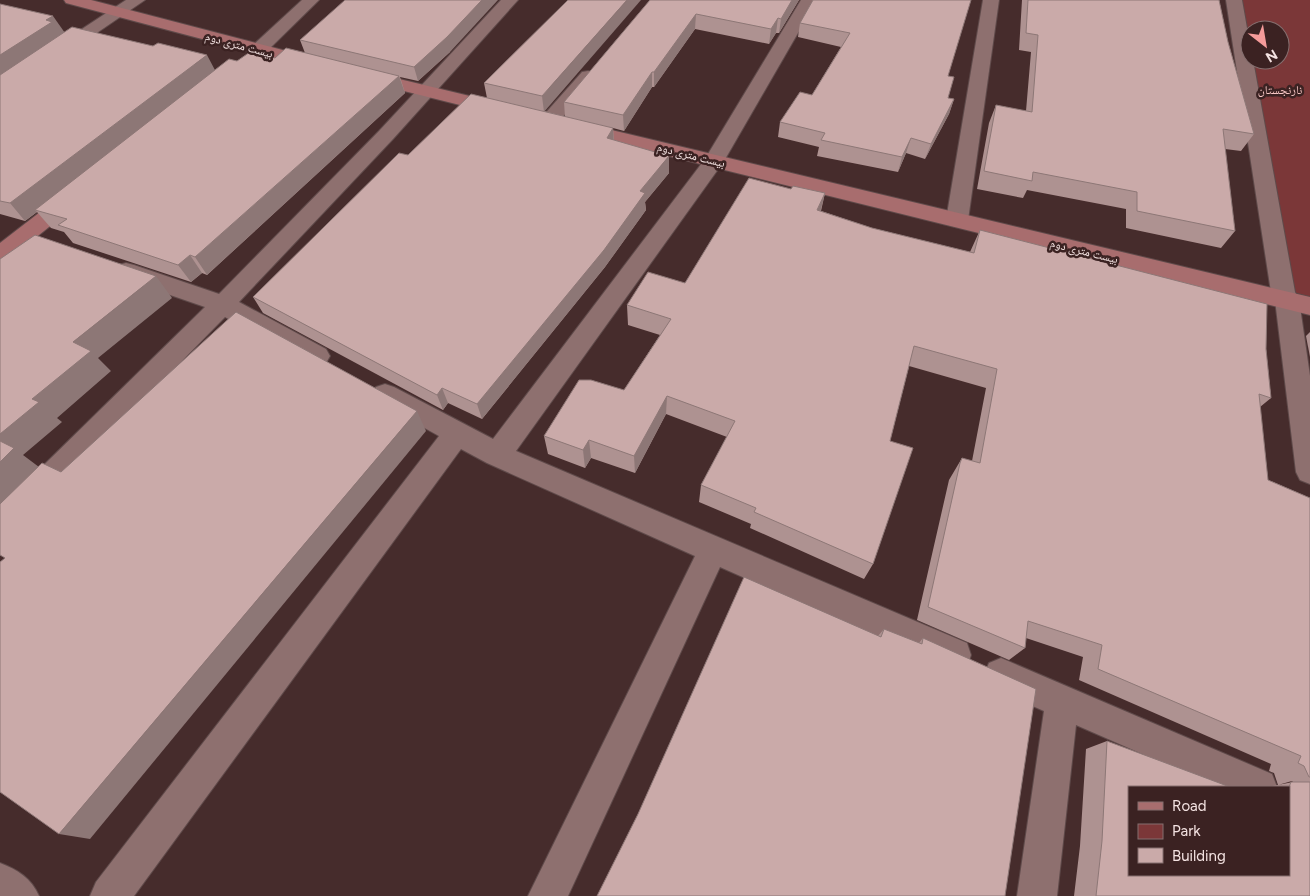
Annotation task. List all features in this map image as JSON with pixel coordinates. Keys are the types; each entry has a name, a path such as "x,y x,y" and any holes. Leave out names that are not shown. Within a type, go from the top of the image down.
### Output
{"street":[{"name":"بیست متری دوم","path":"72,0 119,13 250,56 339,70 429,91 1310,306"},
{"path":"0,91 137,0"},
{"path":"250,56 310,0"},
{"path":"0,527 224,305 429,91 510,0"},
{"path":"497,455 714,161 809,0"},
{"path":"957,220 991,0"},
{"path":"1234,0 1283,292 1287,300 1310,472"},
{"path":"534,117 600,60"},
{"path":"0,255 86,186"},
{"path":"24,236 51,245"},
{"path":"105,264 224,305 336,367"},
{"path":"362,381 497,455 1257,786"},
{"path":"110,896 457,433"},
{"path":"548,896 713,550"},
{"path":"1037,896 1062,701"},
{"path":"0,882 19,896"}],"green space":[{"name":"نارنجستان","path":"1234,0 1310,0 1310,298 1283,292 1246,70 1290,70 1290,20 1240,20 1240,36"}],"building":[{"path":"345,0 482,0 447,37 414,67 300,40"},
{"path":"568,0 627,0 542,96 484,83"},
{"path":"650,0 792,0 781,19 778,18 771,29 696,14 654,72 652,72 623,115 564,102"},
{"path":"813,0 971,0 948,76 954,77 948,98 954,99 931,144 911,138 902,157 821,140 825,133 780,122 800,92 812,95 850,33 800,23"},
{"path":"1028,0 1219,0 1228,42 1254,134 1223,129 1235,231 1137,211 1137,192 1033,172 1032,181 984,171 996,105 1032,112 1038,35 1026,33"},
{"path":"0,4 53,16 46,20 52,22 0,55"},
{"path":"72,27 153,46 158,43 207,55 10,203 0,201 0,75"},
{"path":"286,48 399,76 195,257 190,255 178,265 58,225 67,219 35,210 229,59 237,61 250,52 275,58"},
{"path":"471,94 613,128 607,138 669,156 640,191 645,193 604,250 477,404 442,388 437,395 253,297 399,153 408,155"},
{"path":"749,178 791,189 793,186 825,193 817,210 872,228 974,253 980,230 1267,304 1266,349 1271,398 1259,394 1268,480 1310,498 1310,777 1304,766 1298,763 1301,756 1098,669 1102,645 1028,621 1025,648 928,607 960,463 962,458 980,463 997,369 914,346 890,441 913,448 873,564 754,512 756,508 701,485 735,421 667,396 634,456 589,440 583,450 544,436 579,380 591,380 624,390 671,319 627,305 648,272 685,283"},
{"path":"35,235 156,276 73,342 91,351 32,399 39,402 0,434 0,259"},
{"path":"236,312 417,411 59,834 0,792 0,562 5,558 0,555 0,504 42,463 61,472"},
{"path":"0,441 14,448 0,462"},
{"path":"744,577 881,637 884,629 922,644 923,638 1036,689 1005,896 597,896 638,814"},
{"path":"1107,741 1227,786 1128,786 1128,876 1290,876 1289,786 1291,782 1310,782 1310,896 1096,896 1102,841"}]}
